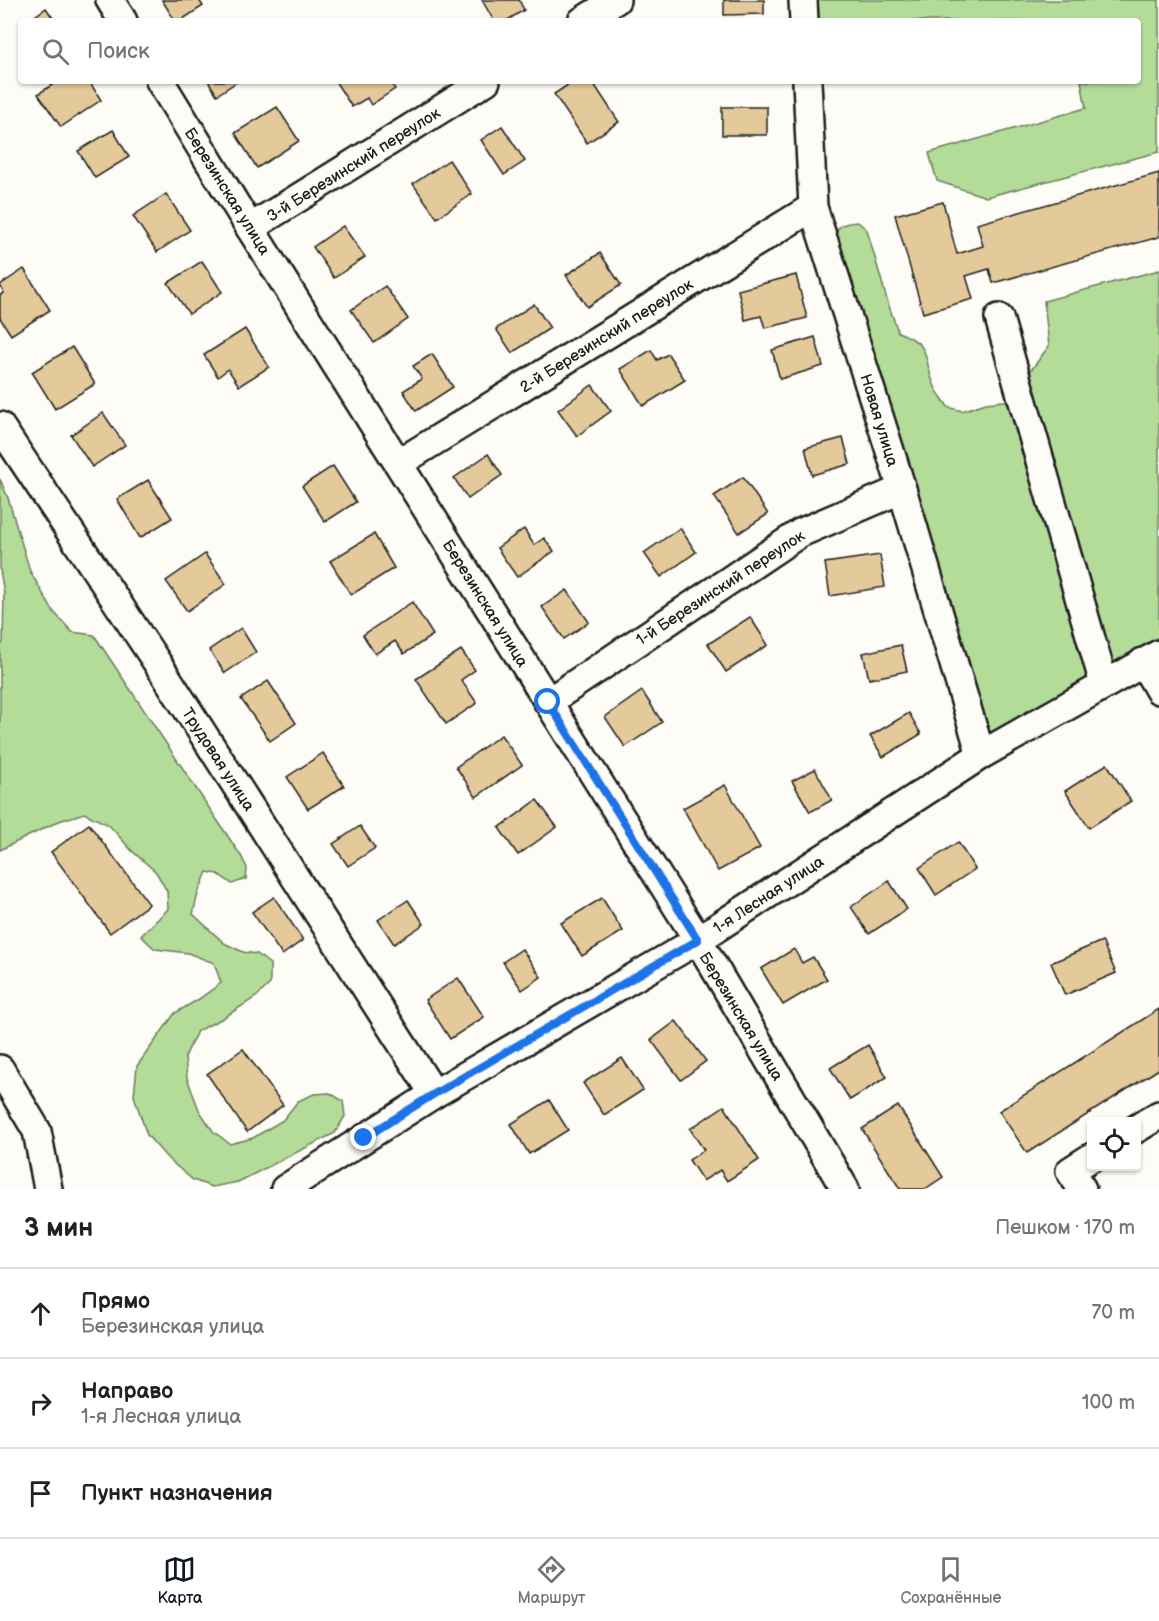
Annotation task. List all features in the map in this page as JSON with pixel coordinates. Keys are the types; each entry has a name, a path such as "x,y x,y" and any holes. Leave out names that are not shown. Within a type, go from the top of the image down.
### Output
{"street":[{"path":"110,0 121,18"},
{"path":"587,18 616,0"},
{"path":"803,0 804,18"},
{"name":"Березинская улица","path":"162,84 698,940 845,1189"},
{"name":"3-й Березинский переулок","path":"250,228 481,84"},
{"name":"Новая улица","path":"807,84 813,207 902,489 981,755"},
{"name":"2-й Березинский переулок","path":"399,464 813,207"},
{"path":"999,318 1104,684"},
{"name":"Трудовая улица","path":"0,426 170,683 434,1094"},
{"name":"1-й Березинский переулок","path":"548,702 800,533 902,489"},
{"path":"1151,658 1159,690"},
{"name":"1-я Лесная улица","path":"285,1189 434,1094 698,940 981,755 1151,658"},
{"path":"0,1069 37,1131 48,1189"},
{"path":"1141,1126 1159,1115"},
{"path":"1082,1189 1070,1171 1087,1160"}],"green space":[{"path":"816,0 1159,0 1159,152 986,197 937,181 929,153 1086,108 1082,84 1141,84 1141,18 817,18"},
{"path":"858,222 867,230 898,332 917,342 922,348 935,387 948,407 962,411 986,403 1012,400 1092,676 990,736 837,246 836,234 839,227"},
{"path":"1159,270 1159,637 1111,665 1029,373 1049,346 1044,301"},
{"path":"0,479 30,571 53,611 72,632 94,635 247,868 246,879 232,884 218,874 207,872 198,893 193,914 224,943 243,952 257,954 270,964 270,984 256,997 197,1031 185,1057 187,1078 199,1110 213,1131 230,1144 253,1138 283,1120 298,1101 314,1094 330,1093 343,1101 345,1116 335,1133 238,1182 212,1187 193,1180 168,1159 147,1135 134,1096 137,1066 175,1013 221,983 214,963 188,953 155,949 141,936 168,909 167,891 156,872 132,851 109,825 84,813 59,821 0,850 0,647 3,642 4,593 0,570"}],"building":[{"path":"162,0 199,0 203,6 185,18 173,18"},
{"path":"482,0 519,0 524,10 511,18 492,18"},
{"path":"724,0 764,0 764,14 724,15"},
{"path":"46,8 53,18 32,18"},
{"path":"53,84 91,84 101,100 61,127 38,94"},
{"path":"210,84 234,84 217,95"},
{"path":"337,84 392,84 395,89 371,105 367,98 352,107"},
{"path":"569,84 594,84 619,122 587,143 554,94"},
{"path":"277,107 299,141 257,168 235,133"},
{"path":"722,107 767,107 767,135 722,135"},
{"path":"502,126 525,161 504,175 481,140"},
{"path":"113,130 129,157 95,178 78,151"},
{"path":"449,160 472,194 437,218 413,184"},
{"path":"1159,173 1159,237 993,283 989,269 966,276 973,299 923,313 895,215 943,202 957,254 983,246 977,224"},
{"path":"166,194 190,230 157,252 133,216"},
{"path":"343,226 365,257 334,278 313,247"},
{"path":"600,253 621,285 587,307 566,275"},
{"path":"202,261 222,292 189,314 168,283"},
{"path":"24,269 50,310 11,335 0,318 0,295 4,293 0,285"},
{"path":"796,275 807,318 765,328 761,316 745,320 738,290"},
{"path":"385,286 408,319 374,343 351,310"},
{"path":"534,304 550,328 512,353 496,329"},
{"path":"245,329 269,367 239,386 228,369 218,377 204,355"},
{"path":"815,337 823,366 780,379 772,350"},
{"path":"72,347 95,384 55,409 32,372"},
{"path":"651,350 657,360 668,354 685,380 643,406 620,369"},
{"path":"432,354 453,387 416,411 403,391 422,379 413,366"},
{"path":"592,385 611,411 577,436 558,410"},
{"path":"103,413 125,445 92,467 71,435"},
{"path":"843,438 850,464 812,475 805,448"},
{"path":"488,454 502,475 468,499 454,478"},
{"path":"333,466 356,502 325,522 302,486"},
{"path":"743,477 768,514 739,533 714,496"},
{"path":"148,480 172,518 140,538 117,499"},
{"path":"680,528 696,552 661,577 644,553"},
{"path":"524,529 534,545 544,538 554,551 517,577 497,548"},
{"path":"374,534 394,568 351,595 330,561"},
{"path":"205,554 226,584 187,611 166,581"},
{"path":"880,555 885,587 830,596 825,563"},
{"path":"567,590 589,622 564,639 542,607"},
{"path":"412,602 433,635 404,654 395,641 375,654 363,635"},
{"path":"750,617 768,645 726,672 708,644"},
{"path":"241,628 256,652 225,673 209,650"},
{"path":"901,645 907,671 869,679 863,653"},
{"path":"461,650 475,670 461,680 477,703 446,724 416,679"},
{"path":"268,681 296,723 270,741 241,699"},
{"path":"642,691 662,722 625,747 605,717"},
{"path":"909,713 921,734 883,757 870,736"},
{"path":"501,735 522,765 476,797 456,767"},
{"path":"323,753 344,786 308,809 287,777"},
{"path":"1107,764 1131,801 1089,828 1065,791"},
{"path":"815,769 832,800 810,812 792,781"},
{"path":"725,785 760,848 718,871 683,808"},
{"path":"537,800 557,827 518,855 499,828"},
{"path":"89,824 149,904 110,933 51,852"},
{"path":"360,826 375,848 348,866 333,844"},
{"path":"958,842 975,869 936,895 919,868"},
{"path":"889,881 907,909 869,934 851,907"},
{"path":"274,897 303,940 282,955 252,912"},
{"path":"602,898 623,931 582,956 561,923"},
{"path":"408,900 424,924 394,944 378,920"},
{"path":"1102,941 1116,973 1065,995 1051,963"},
{"path":"522,949 541,977 522,990 503,962"},
{"path":"794,949 802,963 813,957 827,979 783,1005 761,969"},
{"path":"458,978 484,1017 450,1039 425,1000"},
{"path":"1159,1009 1159,1069 1027,1153 999,1111"},
{"path":"676,1021 706,1061 681,1080 651,1040"},
{"path":"868,1045 887,1077 850,1100 830,1068"},
{"path":"243,1049 283,1105 247,1132 207,1074"},
{"path":"622,1058 643,1090 604,1115 583,1083"},
{"path":"549,1100 568,1130 529,1154 511,1124"},
{"path":"724,1106 759,1160 727,1181 720,1170 703,1181 689,1160 704,1150 690,1129"},
{"path":"898,1106 943,1177 925,1189 900,1189 862,1129"}],"route":[{"path":"364,1138 434,1094 698,940 548,702"}]}
